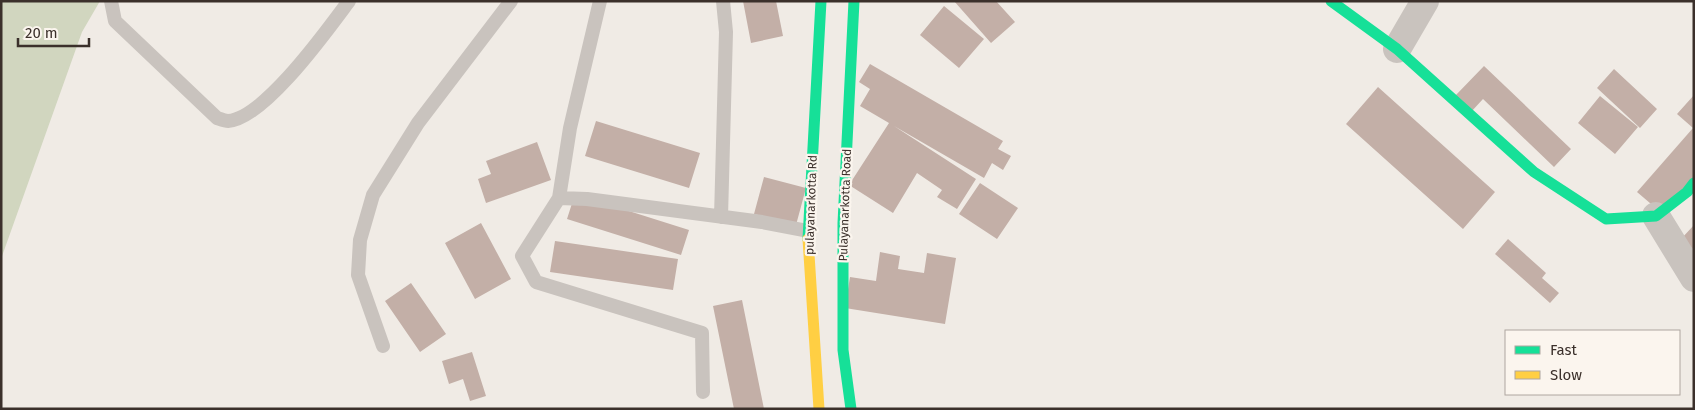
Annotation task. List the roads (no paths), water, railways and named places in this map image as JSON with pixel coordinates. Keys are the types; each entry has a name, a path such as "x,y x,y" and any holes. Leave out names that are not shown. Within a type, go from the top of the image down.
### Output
{"street":[{"name":"pulayanarkotta Rd","path":"819,409 816,387 808,231 821,1"},
{"name":"Pulayanarkotta Road","path":"851,409 844,350 844,223 854,1"},
{"path":"1331,1 1397,49 1534,172 1606,219 1656,216 1687,192 1694,183"},
{"path":"1397,49 1426,1"},
{"path":"1656,216 1694,278"}],"lane":[{"path":"111,1 115,21 217,118 228,121 244,116 270,95 297,69 349,1"},
{"path":"383,346 358,275 360,240 373,195 418,123 511,1"},
{"path":"600,1 570,128 558,198 522,256 536,282 702,333 703,392"},
{"path":"721,217 726,32 722,1"},
{"path":"558,198 587,199 808,231"}]}
